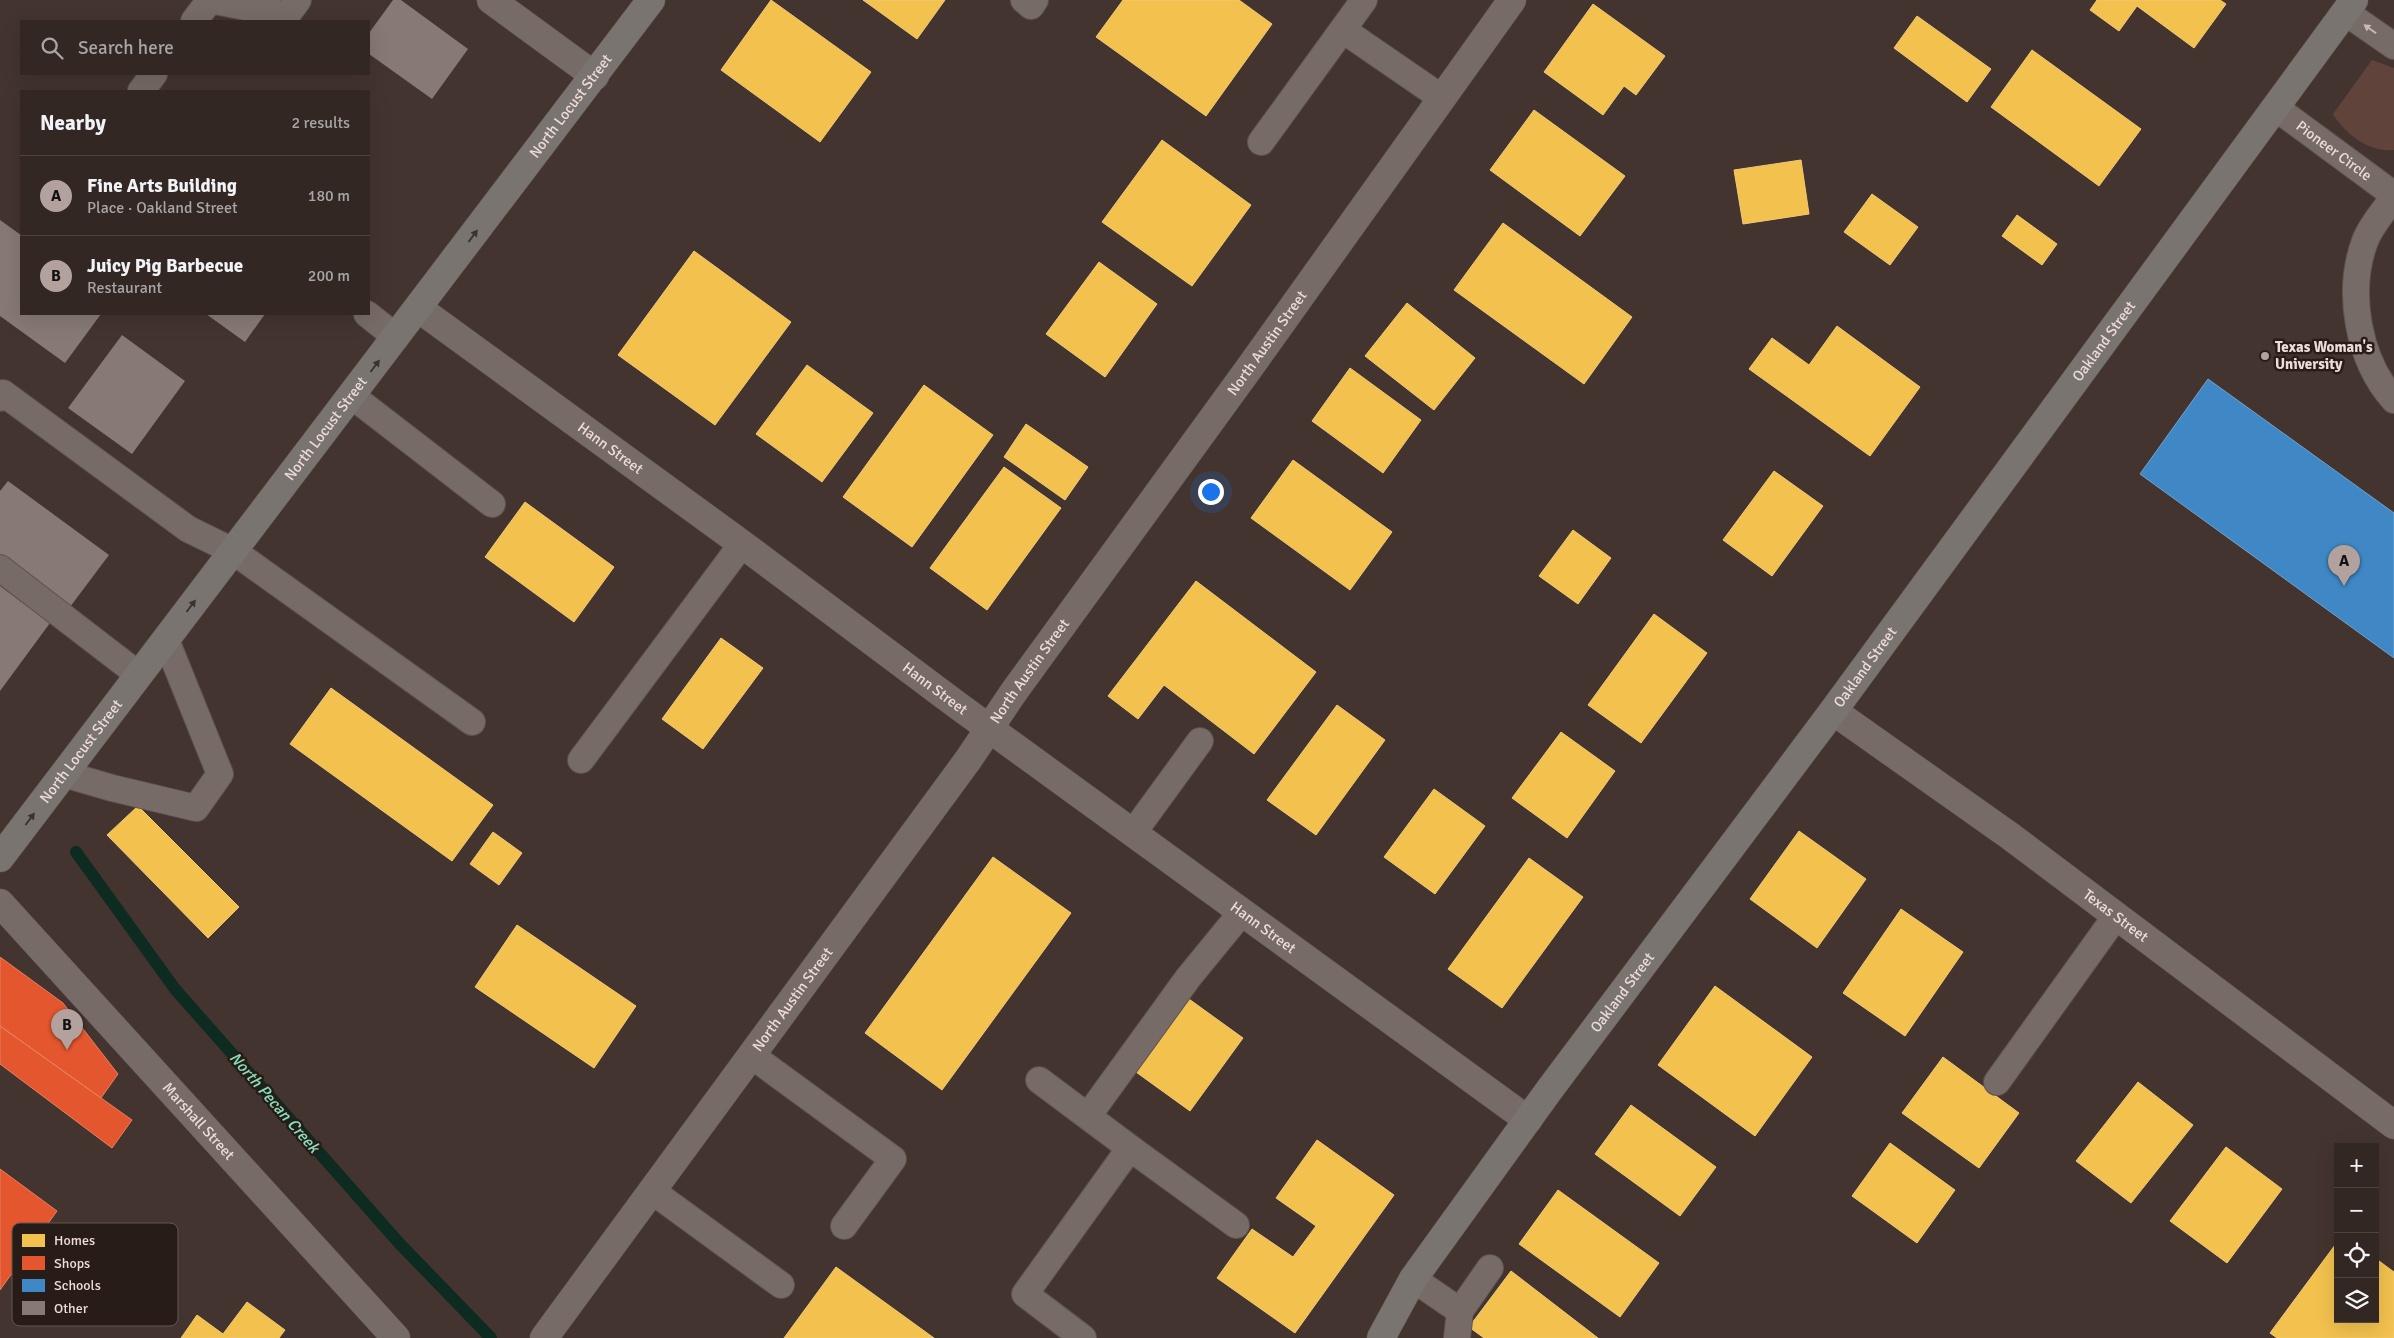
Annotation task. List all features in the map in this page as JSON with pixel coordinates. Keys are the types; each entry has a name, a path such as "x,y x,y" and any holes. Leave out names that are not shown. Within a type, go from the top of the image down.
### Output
{"street":[{"path":"492,0 595,76"},
{"name":"North Locust Street","path":"0,858 651,0"},
{"name":"North Austin Street","path":"544,1338 990,728 1512,0"},
{"name":"Oakland Street","path":"1381,1338 1413,1279 1528,1120 1833,711 2276,108 2344,4"},
{"name":"Hann Street","path":"418,308 742,544 1133,833 1528,1120"},
{"name":"Texas Street","path":"1833,711 2010,836 2394,1125"},
{"name":"Marshall Street","path":"0,904 396,1338"}],"lane":[{"path":"195,20 210,0 287,15 298,0"},
{"path":"1024,0 1031,6 1035,0"},
{"path":"1262,142 1364,0"},
{"path":"2344,4 2394,46"},
{"path":"1343,30 1442,98"},
{"path":"142,90 153,75"},
{"name":"Pioneer Circle","path":"2276,108 2394,196 2365,241 2358,279 2357,304 2366,353 2376,375 2394,400"},
{"path":"368,315 396,337"},
{"path":"0,398 3,393 188,529 233,551 472,722"},
{"path":"352,396 492,504"},
{"path":"581,760 742,544"},
{"path":"0,568 140,675"},
{"path":"64,774 112,788 196,808 220,774 166,640"},
{"path":"1133,833 1200,741"},
{"path":"1088,1116 1188,978 1242,912"},
{"path":"1997,1082 2116,916"},
{"path":"752,1055 893,1159 844,1226"},
{"path":"1040,1080 1236,1225"},
{"path":"1070,1334 1025,1294 1130,1148"},
{"path":"652,1191 781,1285"},
{"path":"1457,1338 1460,1310 1490,1268"},
{"path":"1413,1279 1460,1310"}],"shaded area":[{"path":"2372,60 2394,68 2394,150 2376,148 2359,141 2344,128 2333,114"}],"building: Homes":[{"path":"771,0 871,72 820,142 721,70"},
{"path":"863,0 945,0 917,39"},
{"path":"1123,0 1239,0 1272,24 1206,116 1096,37"},
{"path":"2097,0 2220,0 2226,4 2194,48 2137,6 2119,31 2090,10"},
{"path":"1593,4 1665,56 1636,95 1624,86 1603,115 1544,72"},
{"path":"1917,16 1991,69 1967,102 1894,48"},
{"path":"2032,50 2141,129 2099,186 1991,107"},
{"path":"1534,110 1625,176 1580,236 1490,170"},
{"path":"1162,140 1251,205 1192,286 1102,222"},
{"path":"1801,160 1809,214 1743,224 1734,170"},
{"path":"1872,194 1918,227 1890,265 1844,232"},
{"path":"2017,215 2057,244 2042,265 2002,236"},
{"path":"1503,223 1632,317 1584,384 1454,290"},
{"path":"694,251 791,322 715,425 618,355"},
{"path":"1099,262 1157,304 1105,377 1046,334"},
{"path":"1407,303 1475,358 1434,410 1365,356"},
{"path":"1837,326 1920,387 1870,456 1749,369 1772,338 1809,365"},
{"path":"807,365 873,413 822,482 756,434"},
{"path":"1350,368 1421,420 1383,473 1312,421"},
{"path":"924,385 993,435 912,547 843,497"},
{"path":"1026,424 1088,467 1065,500 1004,457"},
{"path":"1293,460 1392,532 1350,590 1251,518"},
{"path":"1004,467 1061,508 987,610 930,568"},
{"path":"1774,471 1823,506 1772,576 1723,540"},
{"path":"525,502 614,567 574,622 485,557"},
{"path":"1573,530 1611,558 1578,604 1539,576"},
{"path":"1196,581 1316,672 1254,754 1164,685 1138,719 1108,696"},
{"path":"1654,614 1707,653 1641,743 1588,705"},
{"path":"721,638 763,668 703,749 662,719"},
{"path":"331,688 493,805 452,861 290,744"},
{"path":"1337,705 1385,740 1316,835 1267,800"},
{"path":"1561,732 1615,771 1567,838 1512,798"},
{"path":"1434,789 1485,826 1435,894 1384,857"},
{"path":"138,806 239,907 208,938 107,835"},
{"path":"1799,831 1866,879 1817,948 1750,899"},
{"path":"493,832 522,853 499,885 470,864"},
{"path":"993,857 1071,913 942,1090 865,1033"},
{"path":"1529,858 1583,897 1502,1008 1448,969"},
{"path":"1901,909 1963,952 1905,1036 1843,993"},
{"path":"517,925 636,1006 594,1068 475,987"},
{"path":"1715,986 1812,1057 1755,1136 1658,1065"},
{"path":"1182,994 1243,1038 1190,1111 1129,1067"},
{"path":"1943,1057 2019,1113 1979,1168 1902,1113"},
{"path":"2138,1082 2193,1125 2131,1203 2076,1161"},
{"path":"1631,1105 1716,1167 1680,1216 1595,1154"},
{"path":"1317,1140 1394,1195 1295,1333 1217,1278 1252,1229 1293,1257 1316,1226 1276,1198"},
{"path":"1890,1143 1955,1190 1917,1243 1852,1196"},
{"path":"2226,1147 2282,1189 2227,1263 2170,1221"},
{"path":"1558,1190 1659,1263 1620,1317 1519,1244"},
{"path":"2334,1246 2334,1323 2379,1323 2379,1261 2394,1272 2394,1338 2277,1338 2270,1333"},
{"path":"836,1267 934,1338 784,1338"},
{"path":"1511,1271 1598,1338 1484,1338 1469,1327"},
{"path":"247,1302 285,1330 279,1338 181,1338 197,1315 223,1334"}],"building: Shops":[{"path":"0,957 63,1003 118,1074 101,1098 0,1026"},
{"path":"0,1026 132,1120 112,1148 0,1064"},
{"path":"0,1169 57,1211 48,1223 12,1223 12,1273 0,1290"}],"building: Schools":[{"path":"2208,379 2394,513 2394,658 2140,474"}],"building: Other":[{"path":"393,0 401,0 468,49 432,99 370,55 370,32"},
{"path":"0,220 20,234 20,315 100,315 65,363 0,316"},
{"path":"207,315 264,315 245,342"},
{"path":"122,335 185,381 132,454 68,408"},
{"path":"8,481 109,555 70,607 0,556 0,491"},
{"path":"0,586 50,623 0,691"}],"waterway":[{"name":"North Pecan Creek","path":"76,852 175,989 399,1243 491,1338"}],"place":[{"name":"Texas Woman's University","path":"2265,356"},
{"name":"Fine Arts Building","path":"2344,586"},
{"name":"Juicy Pig Barbecue","path":"67,1050"}]}
